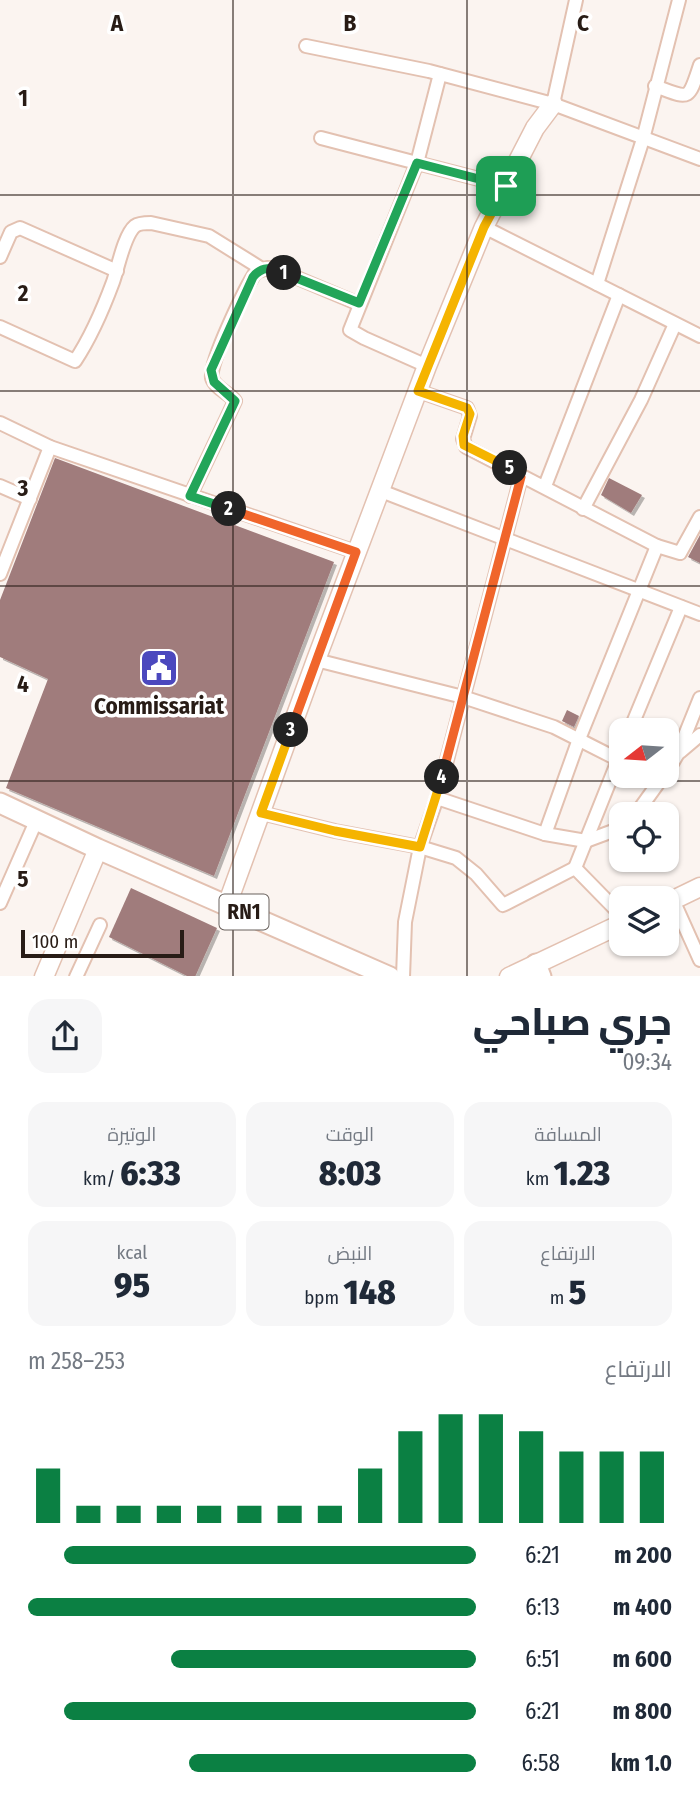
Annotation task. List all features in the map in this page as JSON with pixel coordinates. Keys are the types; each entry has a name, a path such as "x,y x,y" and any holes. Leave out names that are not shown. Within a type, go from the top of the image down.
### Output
{"main road":[{"name":"RN1","path":"0,803 227,905 360,971 390,976"}],"street":[{"path":"227,905 356,552 484,227 535,128 553,104 576,0"},
{"path":"597,284 643,139 679,0"},
{"path":"306,46 440,74 553,104 700,159"},
{"path":"655,86 682,96 688,95 700,65"},
{"path":"428,366 351,331 350,327 417,163 440,74"},
{"path":"321,138 506,186"},
{"path":"0,327 75,360 87,344 117,271 128,235 136,226 151,223 209,236 262,269 276,269 359,303"},
{"path":"484,227 700,336"},
{"path":"0,257 11,232 20,228 117,271"},
{"path":"190,496 235,401 214,382 211,370 253,277 262,269"},
{"path":"545,486 619,295"},
{"path":"583,509 641,400 675,324"},
{"path":"418,391 467,408 470,414 463,436 464,445 657,546 680,553 700,517"},
{"path":"0,424 50,446 356,552"},
{"path":"0,574 50,446"},
{"path":"404,976 405,922 420,847 437,798 521,477"},
{"path":"0,486 30,499"},
{"path":"381,491 700,614"},
{"path":"0,536 13,541"},
{"path":"545,834 579,739 657,546"},
{"path":"636,718 681,607"},
{"path":"316,660 463,697 554,727 609,752"},
{"path":"679,750 700,698"},
{"path":"679,753 700,735"},
{"path":"261,813 335,831 420,847 456,858 468,866 503,905 575,868 609,784"},
{"path":"437,798 545,834 586,841 609,832"},
{"path":"0,902 4,886 37,819"},
{"path":"44,976 99,849"},
{"path":"575,868 609,903"},
{"path":"679,897 700,887"},
{"path":"679,919 700,960"},
{"path":"76,976 100,925"},
{"path":"509,976 538,970 609,931"}],"building":[{"name":"Commissariat","path":"55,458 334,562 214,876 6,788 48,679 0,657 0,600"},
{"path":"609,478 642,495 631,513 601,495"},
{"path":"700,535 700,563 688,557"},
{"path":"567,710 579,716 574,727 562,721"},
{"path":"131,888 217,928 195,976 187,976 109,937"}],"place":[{"name":"Commissariat","path":"159,668"}],"route":[{"path":"417,163 506,186 484,227 418,391 467,408 470,414 463,436 464,445 516,471 521,477 437,798 420,847 335,831 261,813 356,552 190,496 235,401 214,382 211,370 253,277 261,269 276,269 359,303 417,163"}]}
